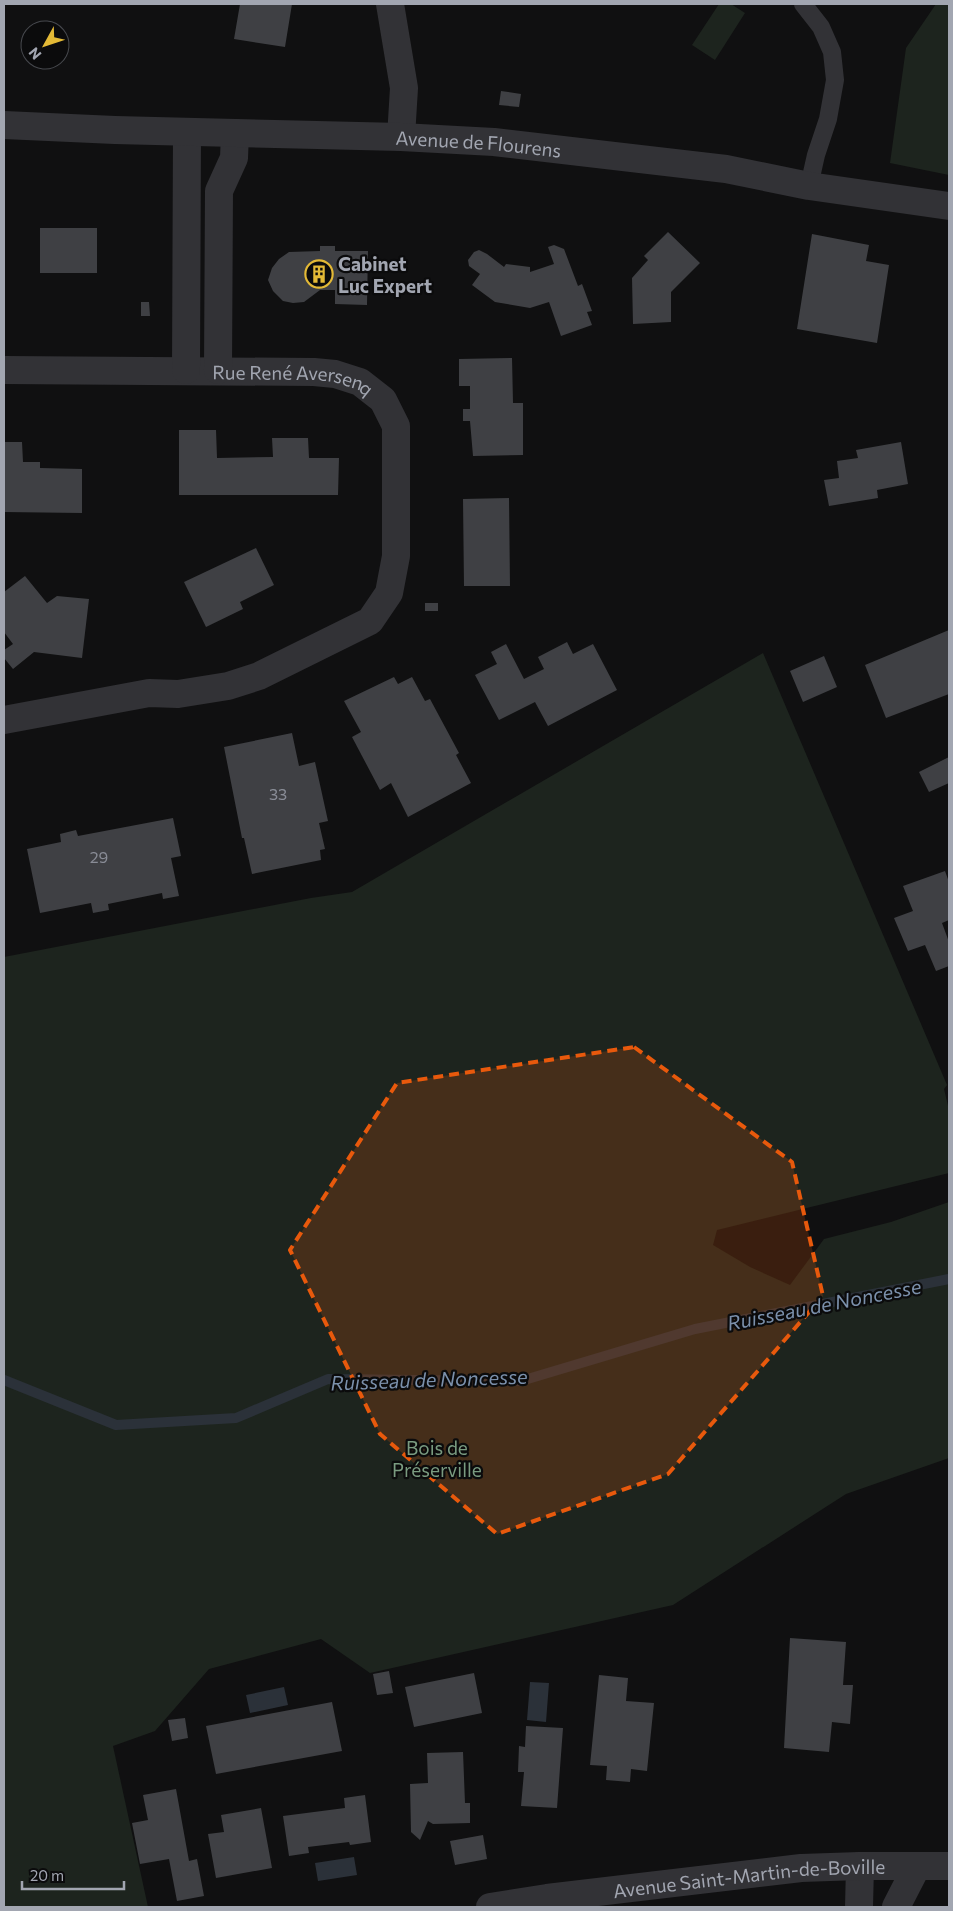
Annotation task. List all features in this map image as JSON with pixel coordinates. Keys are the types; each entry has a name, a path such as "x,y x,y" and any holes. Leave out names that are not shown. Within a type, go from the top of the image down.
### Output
{"street":[{"path":"390,4 404,88 401,136"},
{"name":"Avenue de Flourens","path":"4,125 187,132 401,136 494,142 726,169 809,186 949,206"},
{"path":"186,370 187,132"},
{"path":"218,370 219,191 234,158 235,133"},
{"name":"Rue René Aversenq","path":"4,370 218,370 335,374 360,382 383,400 396,426 396,556 389,593 370,621 259,676 228,686 178,694 149,693 4,720"},
{"path":"859,1907 860,1866"},
{"path":"896,1907 916,1866"},
{"name":"Avenue Saint-Martin-de-Boville","path":"490,1907 547,1898 801,1868 949,1866"}],"lane":[{"path":"803,4 821,27 832,52 835,80 828,119 816,155 809,186"}],"highlighted area":[{"path":"634,1047 792,1162 823,1296 668,1474 497,1534 380,1434 290,1250 397,1083"}],"green space":[{"path":"719,4 731,4 745,13 715,60 692,45"},
{"path":"936,4 949,4 949,175 890,163 906,48"},
{"name":"Bois de Préserville","path":"763,653 947,1085 944,1089 949,1110 949,1173 717,1230 713,1245 750,1267 790,1285 824,1239 891,1222 949,1202 949,1458 846,1494 673,1605 370,1673 321,1639 209,1669 155,1731 113,1746 148,1907 4,1907 4,957 311,898 352,892"}],"shaded area":[{"path":"530,1682 549,1683 546,1722 527,1720"},
{"path":"284,1687 288,1705 250,1713 246,1695"},
{"path":"354,1857 357,1875 318,1881 315,1863"}],"building":[{"path":"240,4 292,4 285,47 234,39"},
{"path":"501,91 521,94 519,107 499,105"},
{"path":"40,228 97,228 97,273 40,273"},
{"path":"668,232 700,263 671,292 671,322 633,324 632,278 648,260 644,256"},
{"path":"812,234 869,245 866,261 889,265 877,343 797,329"},
{"path":"554,245 564,249 578,286 582,284 592,311 587,312 592,325 561,336 549,302 530,308 495,302 472,285 480,274 469,266 468,260 474,252 479,250 504,267 506,264 530,267 530,272 554,264 548,247"},
{"name":"Cabinet Luc Expert","path":"320,246 335,246 335,251 368,251 367,305 335,304 335,290 320,290 304,302 293,303 283,301 273,291 268,280 272,268 279,259 289,252 320,251"},
{"path":"141,302 149,302 150,316 141,316"},
{"path":"512,358 513,403 523,403 523,455 473,456 470,421 463,421 463,409 470,409 470,386 459,386 459,359"},
{"path":"179,430 216,430 217,458 273,457 272,438 308,438 309,458 339,458 338,495 179,495"},
{"path":"4,442 22,442 23,462 40,462 40,468 82,469 82,513 4,512"},
{"path":"901,442 908,484 877,490 878,498 829,506 824,480 839,478 837,461 858,458 856,450"},
{"path":"509,498 510,586 464,586 463,499"},
{"path":"256,548 274,585 240,602 243,609 206,627 184,582"},
{"path":"25,576 47,603 57,596 89,599 82,658 34,652 13,669 4,658 4,650 13,644 4,632 4,592"},
{"path":"425,603 438,603 438,611 425,611"},
{"path":"949,630 949,694 886,718 865,665"},
{"path":"567,642 573,654 593,644 617,690 548,726 535,702 499,720 475,675 497,664 491,652 506,644 524,679 544,669 538,657"},
{"path":"824,656 837,687 803,702 790,671"},
{"path":"394,677 398,684 412,677 425,701 430,699 459,753 456,755 471,783 408,817 391,783 380,790 352,737 361,732 344,701"},
{"path":"292,733 299,766 315,762 328,821 319,823 325,849 320,850 321,860 252,874 244,838 242,838 224,747"},
{"path":"949,757 949,783 929,792 919,772"},
{"path":"173,818 181,856 171,858 179,896 163,899 162,893 108,904 109,910 93,913 91,903 40,913 27,849 61,842 60,834 76,830 78,836"},
{"path":"945,871 949,882 949,920 942,923 949,942 949,966 936,971 925,945 908,951 894,918 913,911 903,886"},
{"path":"790,1638 846,1642 843,1685 853,1685 850,1724 832,1722 829,1752 784,1748"},
{"path":"389,1671 393,1693 377,1695 373,1674"},
{"path":"474,1673 482,1713 414,1727 405,1687"},
{"path":"599,1675 628,1678 626,1701 654,1703 647,1771 631,1769 630,1782 606,1780 607,1766 590,1765"},
{"path":"332,1702 342,1751 216,1774 206,1726"},
{"path":"185,1718 188,1738 172,1741 168,1720"},
{"path":"526,1726 563,1728 557,1808 521,1806 524,1772 518,1772 519,1746 525,1747"},
{"path":"463,1752 465,1803 470,1803 470,1823 433,1824 428,1821 420,1840 411,1832 410,1784 428,1783 427,1753"},
{"path":"176,1789 189,1861 197,1859 204,1896 177,1901 169,1859 140,1864 132,1823 148,1820 143,1795"},
{"path":"365,1795 371,1842 350,1845 349,1842 308,1847 309,1853 289,1856 283,1816 345,1808 344,1798"},
{"path":"261,1808 272,1868 216,1878 208,1834 224,1832 221,1815"},
{"path":"483,1835 487,1859 455,1865 450,1841"}],"waterway":[{"name":"Ruisseau de Noncesse","path":"4,1380 116,1425 236,1418 328,1379 521,1381 695,1329 949,1279"}],"place":[{"name":"Cabinet Luc Expert","path":"319,274"}]}
